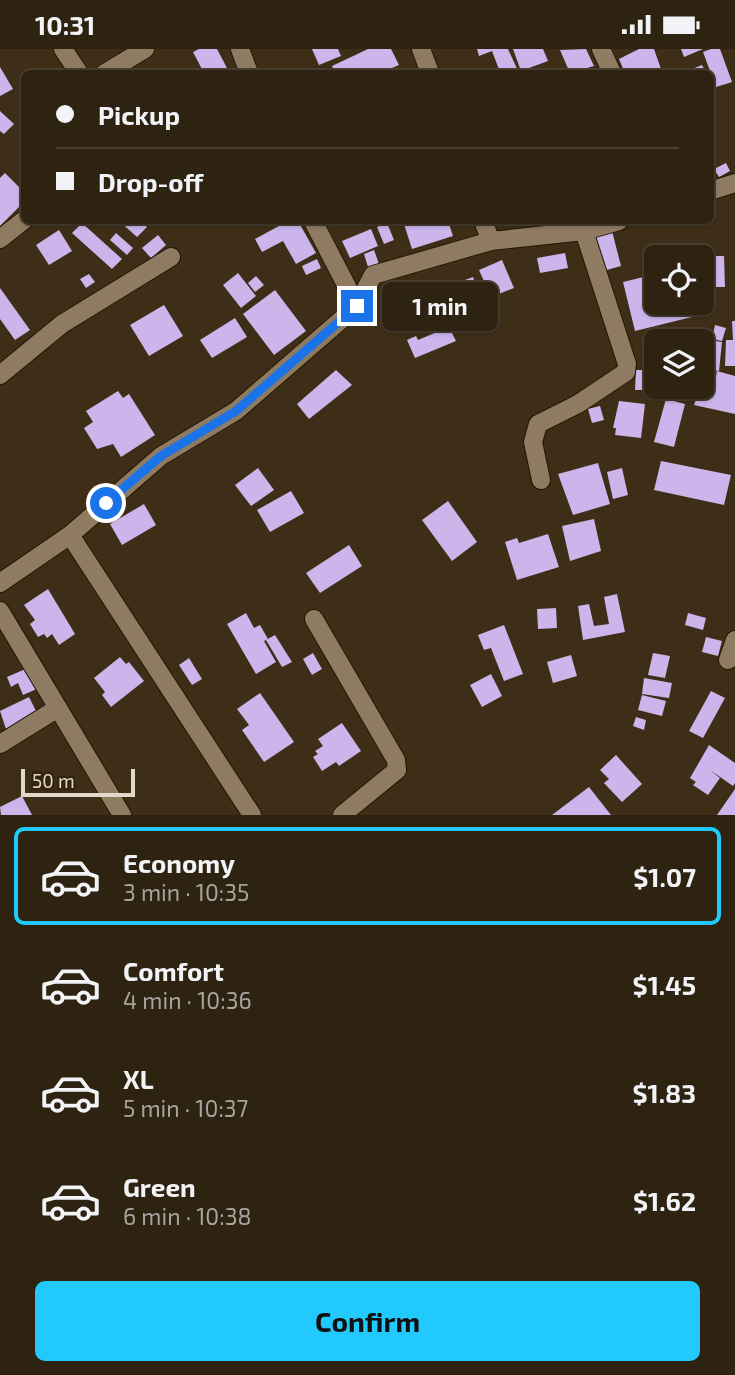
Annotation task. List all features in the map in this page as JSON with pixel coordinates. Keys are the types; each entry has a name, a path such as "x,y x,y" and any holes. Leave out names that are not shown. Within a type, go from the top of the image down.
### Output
{"street":[{"path":"63,49 77,70"},
{"path":"110,70 145,49"},
{"path":"240,49 248,70"},
{"path":"421,49 429,70"},
{"path":"601,49 611,70"},
{"path":"714,190 735,183"},
{"path":"0,239 21,222"},
{"path":"315,224 357,306"},
{"path":"484,224 491,241"},
{"path":"0,583 70,535 161,456 236,411 357,306 373,275 491,241 584,231 608,224"},
{"path":"541,480 533,442 538,424 578,404 626,372 626,364 584,231"},
{"path":"0,375 62,324 171,257"},
{"path":"70,535 252,815"},
{"path":"0,611 122,815"},
{"path":"313,619 396,760 397,770 342,815"},
{"path":"728,660 735,640"},
{"path":"0,744 58,708"}],"building":[{"path":"199,49 217,49 228,70 202,70 193,52"},
{"path":"312,49 338,49 341,56 319,65"},
{"path":"368,49 391,49 399,65 387,70 334,70 332,66"},
{"path":"477,49 508,49 518,70 499,70 492,51 479,56"},
{"path":"513,49 543,49 548,61 521,70"},
{"path":"586,49 594,66 569,70 560,50"},
{"path":"639,49 654,49 661,70 624,70 619,59"},
{"path":"681,49 703,49 684,57"},
{"path":"720,49 732,82 716,87 714,70 710,70 703,52"},
{"path":"702,65 704,70 690,70"},
{"path":"0,67 13,89 0,96"},
{"path":"0,111 14,124 4,134 0,131"},
{"path":"726,163 730,171 719,177 714,169"},
{"path":"5,173 21,189 21,205 0,226 0,178"},
{"path":"83,224 122,259 112,269 72,233"},
{"path":"122,224 144,224 147,227 137,237"},
{"path":"282,224 300,224 316,253 296,264 283,241 262,252 255,239"},
{"path":"387,224 394,240 384,244 377,227"},
{"path":"404,224 449,224 453,236 412,249"},
{"path":"371,229 378,246 350,258 342,241"},
{"path":"59,230 72,251 49,265 36,245"},
{"path":"612,231 621,266 603,271 593,236"},
{"path":"116,233 133,248 127,255 110,240"},
{"path":"158,235 166,245 151,258 142,248"},
{"path":"374,250 379,264 368,267 364,254"},
{"path":"565,253 568,268 540,273 537,258"},
{"path":"714,256 724,256 725,287 714,287"},
{"path":"317,259 321,268 306,275 302,266"},
{"path":"502,260 514,288 491,297 479,270"},
{"path":"238,273 256,296 241,308 223,285"},
{"path":"89,274 95,282 86,288 80,279"},
{"path":"256,276 264,285 255,292 248,283"},
{"path":"473,277 478,291 460,298 454,284"},
{"path":"644,277 644,315 692,317 635,331 623,282"},
{"path":"426,282 432,297 421,301 415,287"},
{"path":"0,288 30,330 15,340 0,319"},
{"path":"275,290 306,331 274,355 243,314"},
{"path":"164,305 183,336 149,356 130,325"},
{"path":"235,318 247,337 212,358 200,340"},
{"path":"732,321 735,321 735,366 725,366 726,340 733,340"},
{"path":"715,325 726,328 722,341 714,339"},
{"path":"449,327 456,341 415,358 407,340 416,336 418,340"},
{"path":"714,341 722,342 719,371 714,370"},
{"path":"336,370 352,385 309,419 297,404"},
{"path":"636,370 644,370 644,390 635,390"},
{"path":"717,371 735,376 735,414 694,405 696,399 714,399"},
{"path":"118,391 123,398 129,394 155,435 121,457 113,444 97,449 84,428 93,422 86,411"},
{"path":"666,399 685,404 674,447 654,442"},
{"path":"619,401 645,404 641,438 615,435 616,428 613,428"},
{"path":"600,406 604,420 592,423 588,409"},
{"path":"661,461 731,475 724,505 654,490"},
{"path":"598,463 610,504 573,515 558,474"},
{"path":"258,468 274,490 251,506 235,485"},
{"path":"622,468 628,495 613,499 607,472"},
{"path":"291,491 304,513 270,532 257,510"},
{"path":"448,501 477,542 452,561 422,520"},
{"path":"144,504 156,525 122,545 110,524"},
{"path":"594,519 601,551 570,561 562,526"},
{"path":"548,534 559,567 517,580 505,542 517,538 519,543"},
{"path":"349,545 362,566 320,593 306,573"},
{"path":"48,589 75,634 59,645 52,634 47,638 44,634 38,637 30,624 35,620 24,605"},
{"path":"617,594 625,632 583,640 578,606 589,604 594,626 609,624 604,597"},
{"path":"556,608 557,628 538,629 537,609"},
{"path":"246,613 254,628 260,625 268,639 264,641 276,662 256,674 227,624"},
{"path":"688,613 706,618 703,630 685,625"},
{"path":"504,625 523,674 504,681 491,648 484,650 478,635"},
{"path":"275,635 292,662 282,667 266,640"},
{"path":"706,637 722,641 718,656 702,652"},
{"path":"313,653 322,669 312,675 303,659"},
{"path":"653,653 670,656 665,678 648,675"},
{"path":"571,655 577,676 553,683 547,662"},
{"path":"120,657 126,664 129,662 144,681 111,707 102,695 105,692 94,678"},
{"path":"189,658 202,679 192,685 179,665"},
{"path":"30,667 39,688 23,695 18,683 11,687 7,677"},
{"path":"491,674 502,696 482,707 470,685"},
{"path":"644,678 672,683 669,698 642,694"},
{"path":"711,691 725,698 703,738 689,731"},
{"path":"260,693 294,742 264,762 242,730 249,725 237,709"},
{"path":"642,695 666,701 662,716 638,710"},
{"path":"29,697 37,713 6,729 0,711"},
{"path":"636,717 646,720 644,730 633,726"},
{"path":"342,723 361,751 339,766 336,762 322,771 313,757 318,754 315,751 323,746 318,739"},
{"path":"709,745 735,763 735,783 733,786 710,770 720,778 708,795 693,785 696,782 690,778"},
{"path":"616,755 642,784 622,802 604,783 609,779 600,770"},
{"path":"589,787 611,815 552,815"},
{"path":"735,789 735,815 717,815"},
{"path":"22,796 32,815 1,815 0,807"}],"route":[{"path":"106,503 161,456 236,411 357,306"}]}
